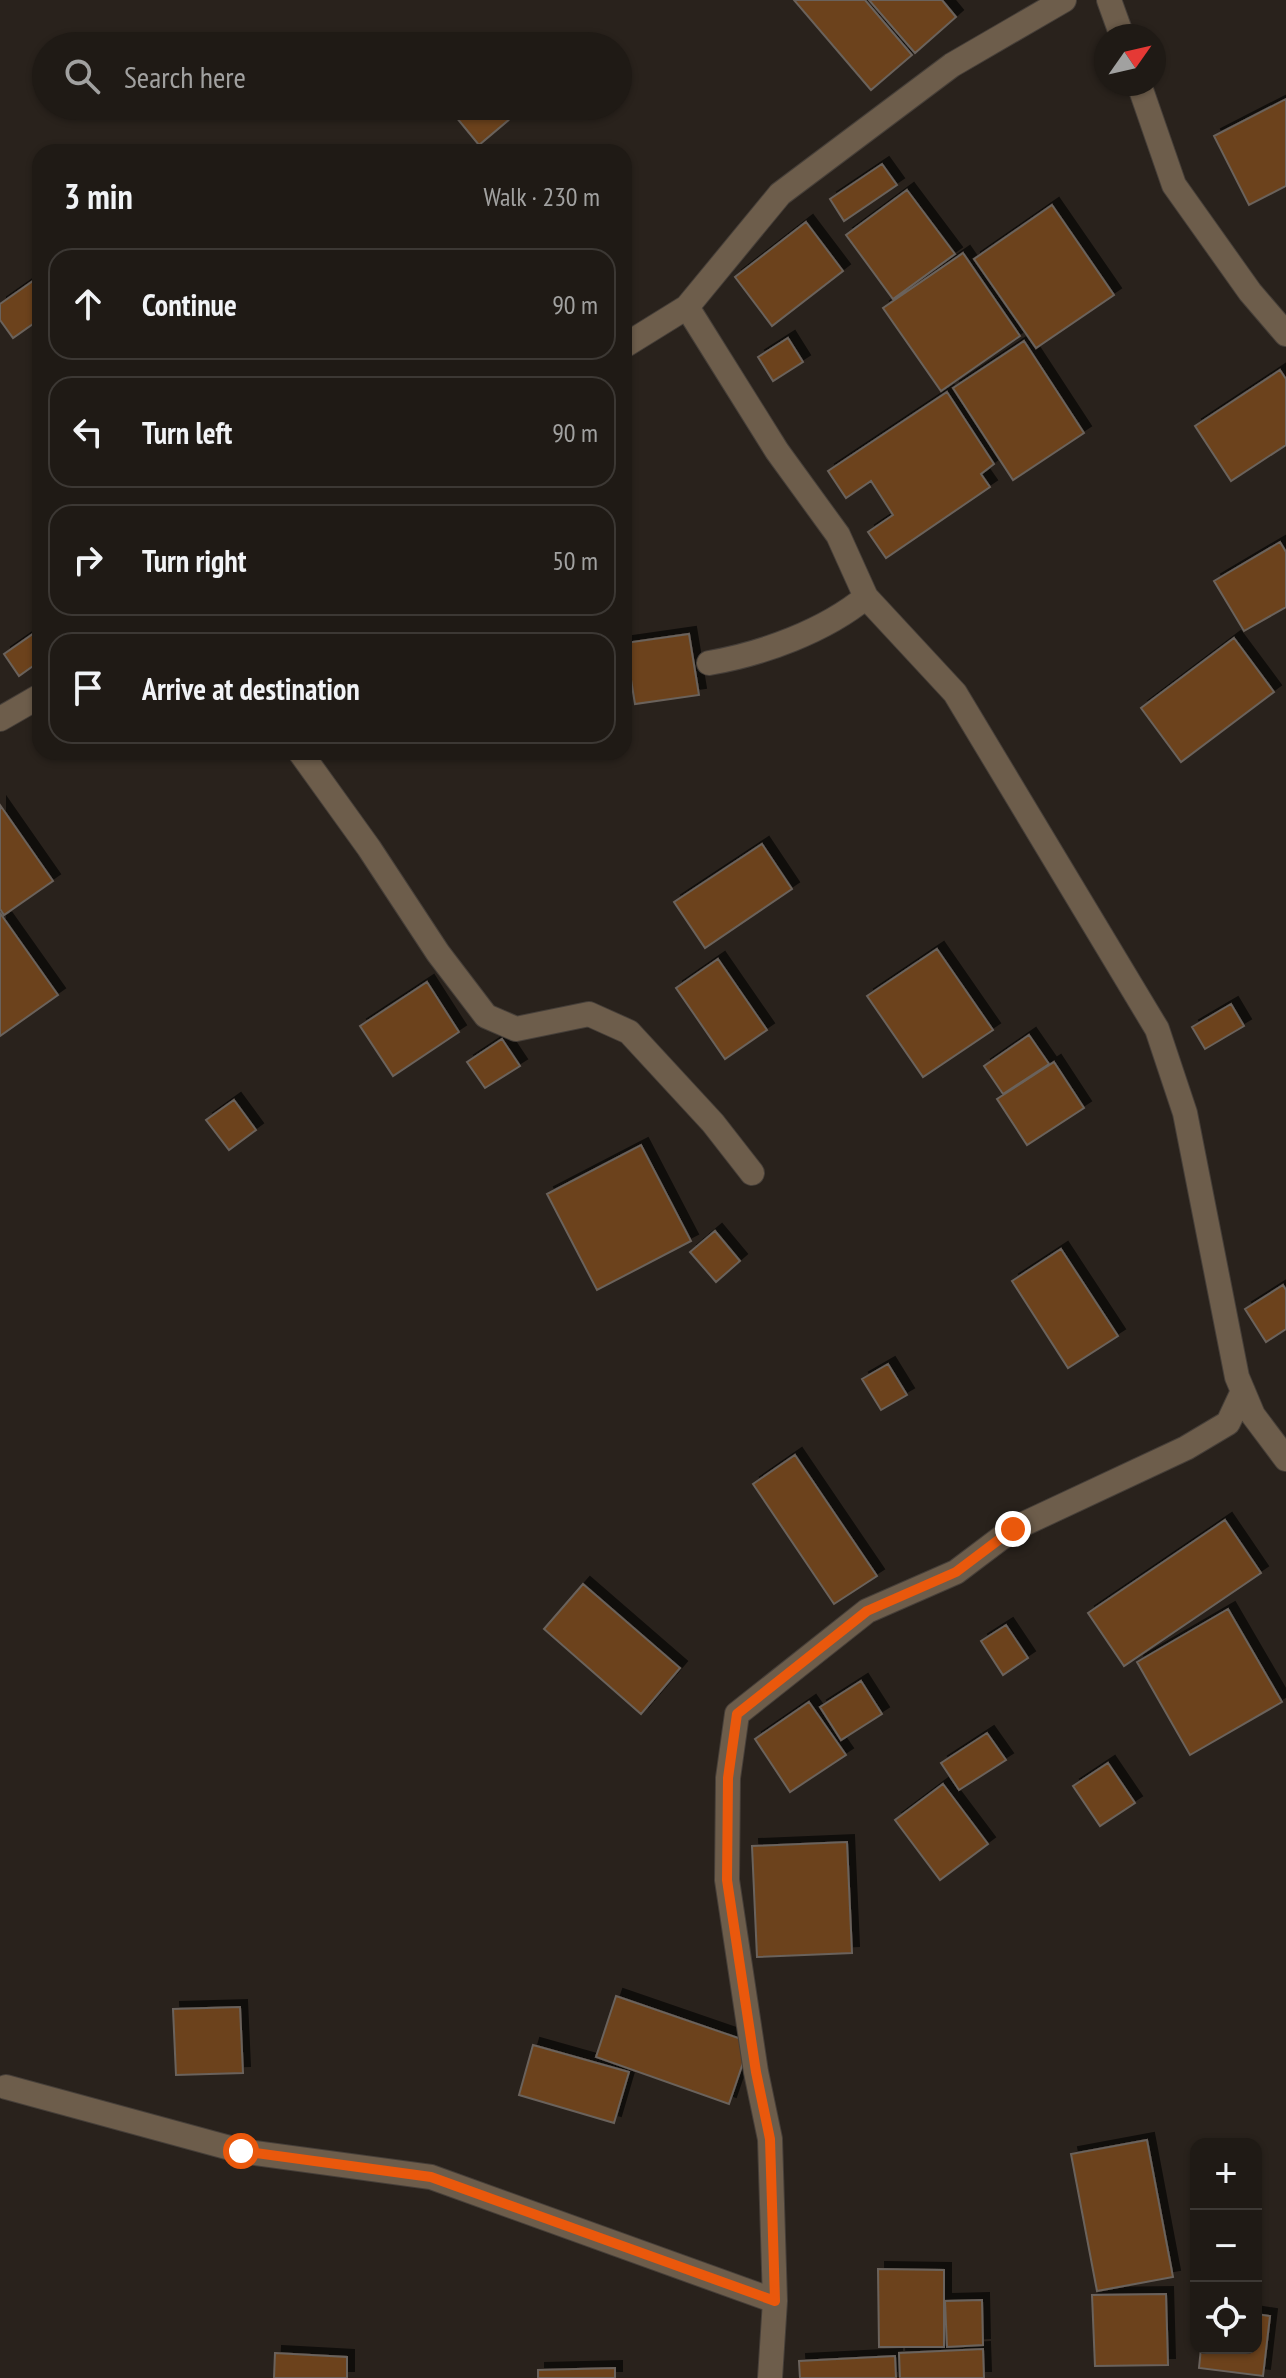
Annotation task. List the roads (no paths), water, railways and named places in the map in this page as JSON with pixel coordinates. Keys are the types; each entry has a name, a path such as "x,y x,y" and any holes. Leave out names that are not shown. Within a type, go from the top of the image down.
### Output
{"street":[{"path":"632,341 687,307 780,194 952,65 1064,0"},
{"path":"1109,0 1118,24"},
{"path":"1143,96 1174,185 1250,292 1286,334"},
{"path":"687,307 777,451 838,535 866,597 955,693 1157,1029 1185,1113 1237,1377 1253,1415 1286,1459"},
{"path":"709,663 743,657 780,643 844,615 866,597"},
{"path":"0,719 32,701"},
{"path":"306,760 369,848 438,953 486,1016 516,1029 589,1014 629,1032 713,1123 752,1173"},
{"path":"770,2378 775,2301 770,2139 753,2056 727,1880 728,1778 737,1714 867,1611 956,1572 1013,1529 1186,1448 1228,1423 1243,1391"},
{"path":"6,2087 241,2151 431,2177 775,2301"}]}
